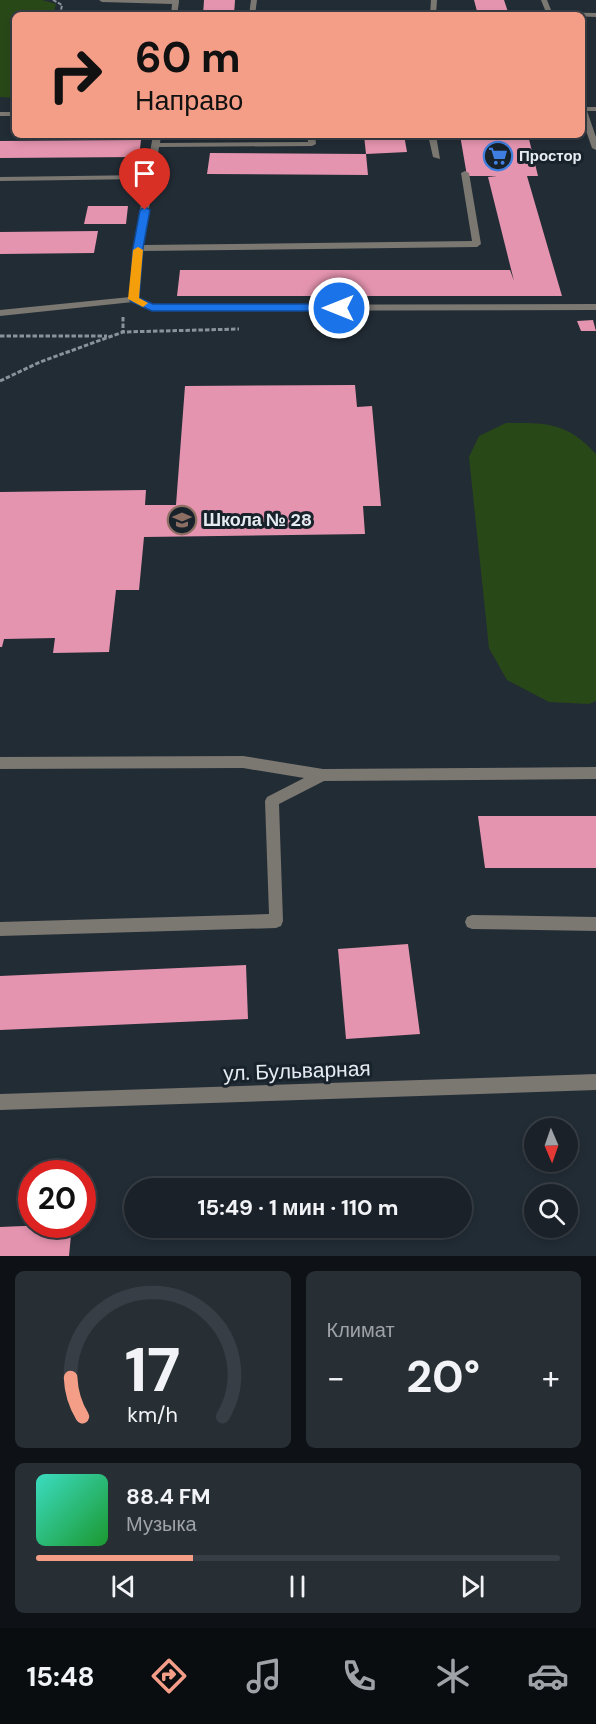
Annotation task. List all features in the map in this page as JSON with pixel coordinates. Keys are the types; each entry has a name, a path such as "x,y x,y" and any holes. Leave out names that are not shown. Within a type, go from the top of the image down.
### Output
{"street":[{"path":"102,0 176,1"},
{"path":"585,117 596,148"},
{"path":"134,299 138,248 157,138"},
{"path":"156,145 312,144 311,138"},
{"path":"433,138 437,157"},
{"path":"138,248 477,244 465,173"},
{"path":"0,179 150,177"},
{"path":"0,313 134,299 152,308 596,308"},
{"path":"0,763 243,762 323,775 596,773"},
{"path":"0,929 276,921 272,801 323,775"},
{"path":"472,922 596,924"},
{"name":"ул. Бульварная","path":"0,1102 596,1082"}],"path":[{"path":"53,0 62,5 61,12"},
{"path":"0,381 40,362 123,332 241,328"},
{"path":"0,336 111,336"}],"green space":[{"path":"0,0 42,0 56,4 54,12 12,12 12,98 0,97"},
{"path":"506,423 556,426 585,443 596,454 596,701 589,704 549,702 507,680 489,648 469,457 479,436"}],"building":[{"path":"204,0 235,0 234,12 203,12"},
{"path":"474,0 504,0 508,12 477,12"},
{"path":"364,138 405,138 407,152 366,154"},
{"path":"461,138 529,138 538,176 527,176 562,296 177,296 180,270 510,270 514,281 488,177 497,176 467,176"},
{"path":"141,140 139,157 0,158 0,141"},
{"path":"210,153 366,154 368,175 207,174"},
{"path":"88,206 128,206 126,224 84,224"},
{"path":"98,231 94,253 0,254 0,232"},
{"path":"593,320 596,331 581,331 577,321"},
{"name":"Школа № 28","path":"355,385 357,407 372,406 381,506 363,506 365,534 144,537 139,590 116,590 109,652 53,653 55,638 4,639 0,647 0,492 146,490 145,505 176,505 185,386"},
{"path":"478,816 596,816 596,868 485,868"},
{"path":"408,944 420,1034 346,1039 338,949"},
{"path":"246,965 248,1019 0,1030 0,976"},
{"path":"18,1226 18,1238 71,1238 69,1256 0,1256 0,1227"}],"slow traffic":[{"path":"138,250 134,299 143,303"}],"place":[{"name":"Простор","path":"498,156"},
{"name":"Школа № 28","path":"182,520"}],"route":[{"path":"145,210 138,248 134,299 152,308 339,308"}]}
